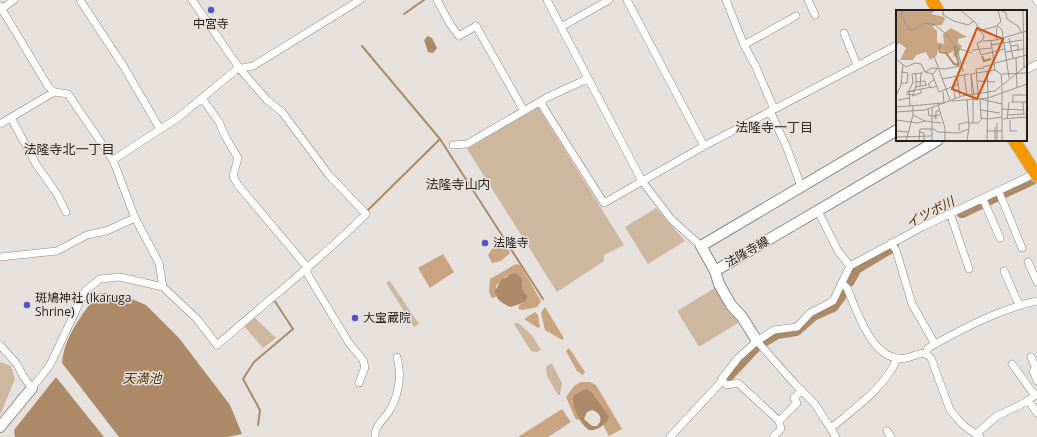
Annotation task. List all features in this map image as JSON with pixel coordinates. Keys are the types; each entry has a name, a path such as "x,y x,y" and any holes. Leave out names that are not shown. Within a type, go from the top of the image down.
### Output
{"highway":[{"path":"932,0 937,10"},
{"path":"1015,141 1034,176"}],"main road":[{"path":"701,246 896,131"},
{"name":"法隆寺線","path":"701,246 715,271 936,141"},
{"path":"715,271 719,284 731,305 742,317 758,341"},
{"path":"0,427 32,388"}],"street":[{"path":"14,0 1,8 48,86 54,92 68,94 113,160 135,218 159,262 162,287"},
{"path":"80,0 124,67 160,129"},
{"path":"0,347 17,364 23,376 32,388 50,365 85,291 92,283 100,279 120,277 162,287 197,319 217,345 282,289 308,270 366,214 329,176 282,112 267,100 240,69 192,0"},
{"path":"113,160 124,155 179,117 237,69 253,66 360,0"},
{"path":"437,0 450,24 460,36 476,26 524,111"},
{"path":"547,0 642,181 671,219 701,246"},
{"path":"561,27 609,0"},
{"path":"627,0 704,146"},
{"path":"726,0 744,45 755,66 801,186"},
{"path":"808,0 815,15"},
{"path":"744,45 784,19 796,16"},
{"path":"844,33 857,65"},
{"path":"540,102 604,203 704,146 896,46"},
{"path":"1027,69 1037,64"},
{"path":"453,145 467,144 540,102 588,78"},
{"path":"0,124 54,92"},
{"path":"202,98 219,122 225,136 238,158 233,176 238,185 308,270 308,276 345,337 363,360 365,367 359,383"},
{"path":"12,118 36,164 57,194 66,212"},
{"path":"670,437 722,381 721,380 738,358 758,341 774,330 797,326 810,313 833,301 843,284 850,266 950,216 1000,194 1034,176"},
{"path":"1000,194 1022,248"},
{"path":"984,200 1000,238"},
{"path":"818,211 838,251 850,266"},
{"path":"950,216 969,269"},
{"path":"0,257 57,251 90,234 106,231 135,218"},
{"path":"893,245 912,304 935,344"},
{"path":"1028,262 1037,282"},
{"path":"1004,271 1019,305"},
{"path":"843,284 847,288 864,330 873,343 897,359 907,358 920,353 926,353 931,358 950,410 963,425 978,436 997,416 1036,395 1012,364"},
{"path":"926,353 928,348 973,323 1019,305 1036,303"},
{"path":"758,341 816,404 836,437"},
{"path":"375,437 376,429 395,400 400,367 397,357"},
{"path":"1031,357 1036,369 1033,370 1037,381"},
{"path":"831,428 864,401 894,366 897,359"},
{"path":"722,381 727,385 738,383 779,421 782,429 773,437"},
{"path":"779,421 797,403 794,398 802,390"},
{"path":"1028,400 1037,413"}],"shaded area":[{"path":"538,107 624,245 604,255 604,261 557,292 467,149"},
{"path":"656,208 685,241 648,264 625,227"},
{"path":"497,242 505,243 510,253 501,261 492,263 488,255"},
{"path":"443,254 454,272 430,288 418,268"},
{"path":"516,264 520,265 541,301 537,307 523,310 518,309 519,305 525,302 528,297 522,289 523,283 506,276 496,286 496,297 492,298 489,292 490,279"},
{"path":"390,281 419,324 414,327 386,283"},
{"path":"715,288 732,315 741,321 699,347 677,311"},
{"path":"545,307 564,338 562,340 545,330 541,313"},
{"path":"535,312 538,315 540,327 538,328 524,319"},
{"path":"254,317 276,338 263,348 244,326"},
{"path":"518,323 532,335 541,350 537,352 531,351 514,324"},
{"path":"569,348 585,372 583,375 577,371 567,353 566,351"},
{"path":"0,362 11,366 15,379 0,415"},
{"path":"552,364 562,383 560,395 558,395 547,376 546,367"},
{"path":"581,382 590,382 596,385 622,429 609,436 603,425 608,414 572,401 580,419 576,420 566,397 574,386"},
{"path":"562,409 571,422 548,437 518,437"}],"water":[{"path":"428,36 432,38 437,48 433,53 428,52 424,40"},
{"path":"514,273 521,277 522,289 528,297 525,302 511,307 500,301 495,294 495,291 501,280"},
{"name":"天満池","path":"104,293 127,297 146,305 179,338 230,405 242,434 227,437 119,437 62,363 66,344 85,310 97,294"},
{"path":"56,377 104,437 15,437 14,430"},
{"path":"586,389 592,393 609,416 606,423 595,430 590,430 583,425 573,404 574,395","holes":["592,410 599,414 600,422 597,426 592,426 584,419 587,412"]}],"waterway":[{"path":"404,14 424,0"},
{"path":"362,46 440,139 368,210"},
{"path":"440,139 543,299"},
{"name":"イツボ川","path":"962,212 1032,179"},
{"name":"イツボ川","path":"849,281 856,268 893,246"},
{"name":"イツボ川","path":"765,340 777,333 796,330 813,315 833,306 843,292"},
{"path":"258,425 260,410 243,379 254,362 293,329 274,300"},
{"name":"イツボ川","path":"726,378 755,347"}],"place":[{"name":"中宮寺","path":"211,10"},
{"name":"法隆寺","path":"485,243"},
{"name":"斑鳩神社 (Ikaruga Shrine)","path":"27,305"},
{"name":"大宝蔵院","path":"355,318"}],"district":[{"name":"法隆寺一丁目","path":"774,127"},
{"name":"法隆寺北一丁目","path":"69,149"},
{"name":"法隆寺山内","path":"458,184"}]}
